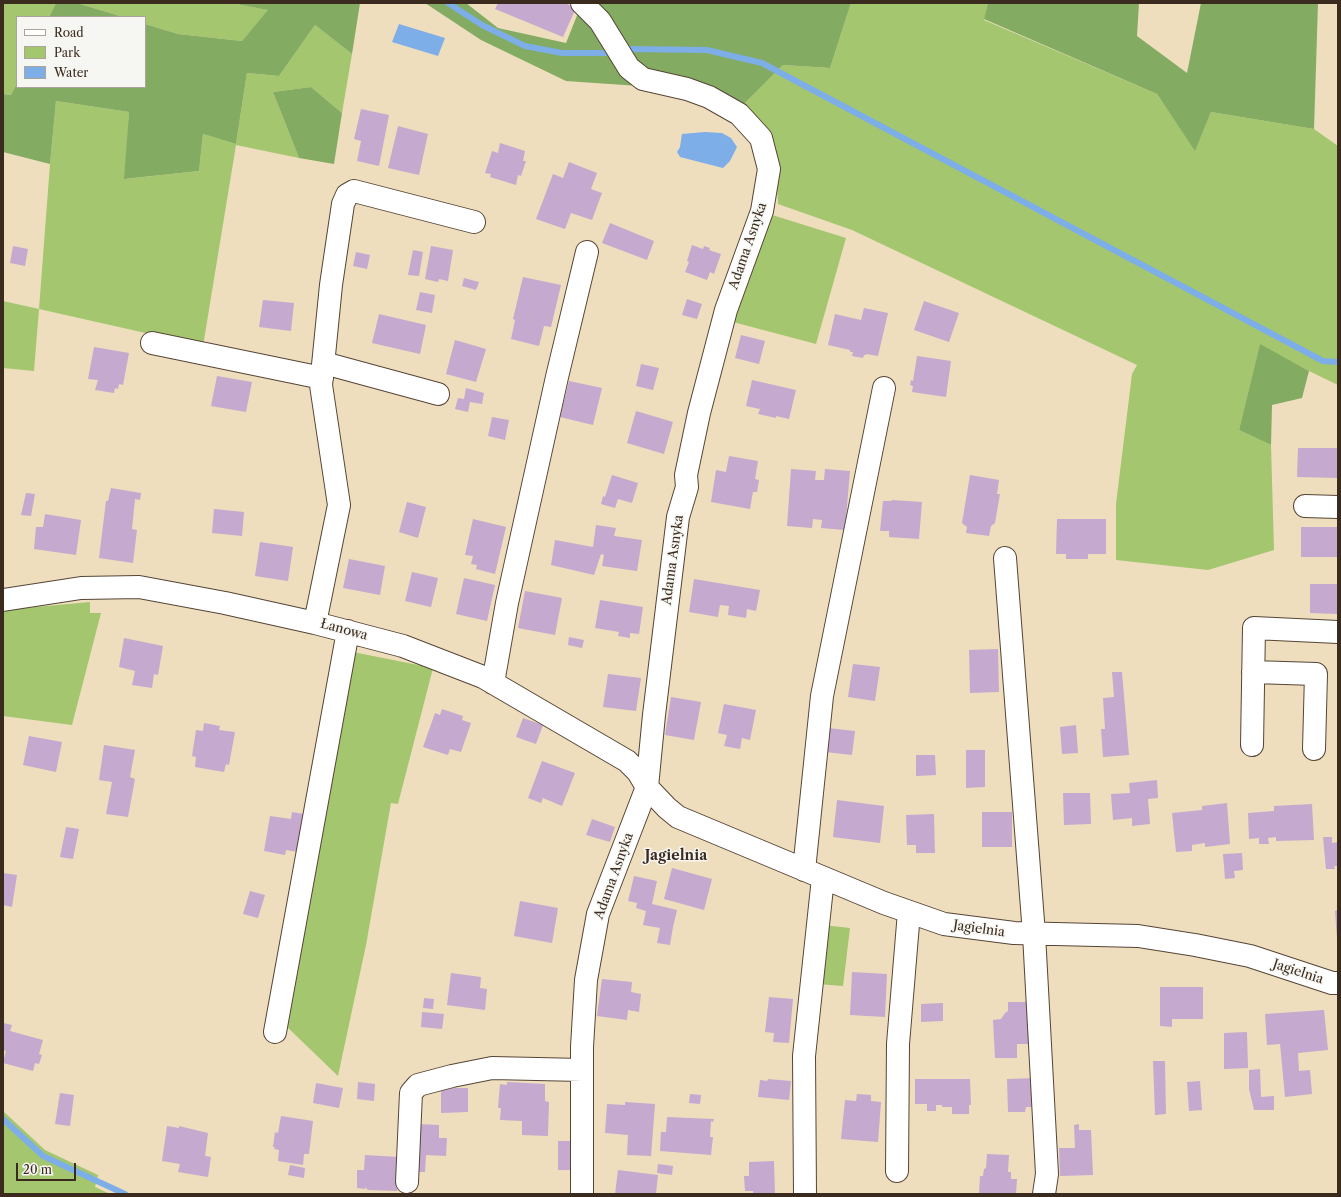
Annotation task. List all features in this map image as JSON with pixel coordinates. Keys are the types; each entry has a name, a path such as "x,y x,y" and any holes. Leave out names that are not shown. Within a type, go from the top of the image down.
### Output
{"street":[{"name":"Adama Asnyka","path":"582,3 600,20 629,68 643,79 687,89 709,97 739,114 761,138 769,169 762,211 726,310 700,413 686,476 686,487 676,526 647,787 598,914 586,980 582,1070 582,1194"},
{"path":"315,623 339,505 322,385 331,285 343,204 347,196 354,192 474,222"},
{"path":"494,683 509,595 557,377 587,252"},
{"path":"152,344 323,370 438,394"},
{"path":"805,1194 804,1056 822,696 884,388"},
{"path":"1305,506 1338,507"},
{"path":"1005,558 1034,934 1047,1174 1044,1194"},
{"name":"Łanowa","path":"3,600 81,588 139,587 225,603 315,623 403,646 483,677 494,683 627,762 638,772 647,787"},
{"path":"1252,745 1254,628 1338,632"},
{"path":"275,1032 348,631"},
{"path":"1253,672 1316,674 1314,749"},
{"name":"Jagielnia","path":"647,787 678,817 864,896 944,924 1014,933 1138,936 1250,956 1332,983 1338,983"},
{"path":"897,1171 898,1044 909,912"},
{"path":"406,1182 411,1093 418,1085 492,1068 582,1070"}],"green space":[{"path":"3,3 56,3 50,16 16,16 16,85 11,95 3,94"},
{"path":"56,3 77,3 120,16 50,16"},
{"path":"77,3 231,3 269,10 242,41 178,34 146,24 146,16 120,16"},
{"path":"231,3 360,3 352,54 315,25 279,76 247,73 236,144 203,134 199,171 124,179 129,112 56,101 50,164 3,152 3,94 11,95 16,85 16,88 146,88 146,24 178,34 242,41 268,10"},
{"path":"425,3 466,3 498,28 566,43 582,3 851,3 830,68 783,65 742,106 668,88 566,81 481,40"},
{"path":"851,3 988,3 984,20 1157,94 1195,150 1211,112 1314,129 1338,146 1338,385 1260,345 1239,430 1271,445 1274,550 1208,570 1116,560 1116,504 1132,374 1137,365 852,230 778,204 776,170 742,106 783,65 830,68"},
{"path":"988,3 1139,3 1137,36 1187,73 1201,3 1318,3 1314,129 1211,112 1195,151 1157,94 984,19"},
{"path":"315,25 352,54 342,113 311,87 273,92 299,158 236,145 203,346 39,309 56,101 129,112 125,179 199,171 203,134 236,144 247,73 279,76"},
{"path":"311,87 342,113 334,164 299,158 273,92"},
{"path":"769,214 846,238 816,344 733,322"},
{"path":"3,301 39,309 34,371 3,368"},
{"path":"1260,344 1309,371 1302,398 1272,405 1271,445 1239,430"},
{"path":"90,602 90,613 101,613 72,725 3,716 3,610"},
{"path":"353,652 433,668 398,804 391,803 366,945 338,1076 284,1024"},
{"path":"823,925 850,928 843,986 817,984"},
{"path":"3,1111 45,1150 98,1175 95,1187 110,1194 3,1194"}],"water":[{"path":"399,24 445,38 438,56 392,42"},
{"path":"705,132 722,133 731,138 737,147 730,161 723,168 680,157 677,152 680,147 682,134"}],"building":[{"path":"498,3 565,3 576,8 563,37 495,9"},
{"path":"361,109 389,115 379,166 357,161 361,141 354,139"},
{"path":"398,126 428,134 419,175 388,168"},
{"path":"500,143 525,151 523,161 526,161 521,176 518,175 516,185 490,177 491,174 485,173 492,151 498,153"},
{"path":"569,162 597,173 591,189 602,193 592,220 571,213 565,229 536,219 553,174 563,178"},
{"path":"610,223 654,241 647,260 602,243"},
{"path":"692,245 703,249 704,246 710,248 709,250 721,254 714,274 710,272 707,280 685,272 689,262 687,261"},
{"path":"13,246 28,249 25,266 10,263"},
{"path":"431,246 453,250 448,281 439,279 438,282 425,279"},
{"path":"413,250 423,252 419,276 408,275"},
{"path":"356,252 370,255 367,269 353,266"},
{"path":"523,277 561,285 551,327 544,326 539,346 511,339 515,320 513,319"},
{"path":"464,278 479,282 476,290 462,286"},
{"path":"420,292 435,295 432,313 416,310"},
{"path":"687,299 702,304 697,319 682,315"},
{"path":"263,300 294,303 291,331 259,327"},
{"path":"924,301 959,313 949,342 914,330"},
{"path":"864,308 888,313 878,356 866,354 863,358 852,356 853,352 850,352 850,350 828,345 835,314 861,320"},
{"path":"379,314 426,325 420,354 372,343"},
{"path":"741,335 765,341 759,364 735,358"},
{"path":"455,340 486,349 476,382 446,374"},
{"path":"94,347 129,353 123,385 119,384 118,389 115,388 114,393 95,390 98,380 88,379"},
{"path":"917,356 951,361 946,397 912,392 913,386 910,385 911,380 913,381"},
{"path":"641,364 659,368 653,390 636,386"},
{"path":"217,376 252,382 246,412 211,406"},
{"path":"752,380 796,390 789,419 758,414 760,409 746,406"},
{"path":"569,381 602,388 593,425 560,417"},
{"path":"466,388 484,393 482,404 470,402 468,412 455,409 458,398 464,399"},
{"path":"636,411 673,422 664,454 627,443"},
{"path":"492,417 509,420 505,440 488,436"},
{"path":"1298,448 1338,448 1338,478 1297,477"},
{"path":"729,456 758,461 755,479 759,480 757,492 753,492 750,509 711,502 716,470 726,472"},
{"path":"791,469 816,471 815,480 824,480 825,469 850,471 845,530 821,528 822,520 813,519 812,528 787,526"},
{"path":"612,475 638,483 632,503 618,499 615,508 601,504 603,496 605,497"},
{"path":"970,475 999,480 997,494 1000,494 995,523 991,526 989,536 966,533 967,527 962,523"},
{"path":"111,488 141,493 140,500 135,499 132,529 137,530 133,563 99,558 106,501 108,501"},
{"path":"26,493 35,494 31,516 21,515"},
{"path":"892,500 922,502 919,539 889,537 889,531 880,531 883,501"},
{"path":"407,502 426,507 418,538 399,532"},
{"path":"214,509 244,512 242,536 212,533"},
{"path":"45,514 81,520 76,555 34,549 36,527 43,527"},
{"path":"473,519 506,527 495,574 476,569 477,565 471,564 473,556 465,555"},
{"path":"1057,519 1106,519 1106,554 1088,554 1088,559 1066,559 1066,554 1056,554"},
{"path":"596,525 616,528 614,536 642,540 637,571 602,566 604,555 601,554 594,575 551,565 555,540 593,547"},
{"path":"1301,527 1338,527 1338,557 1301,557"},
{"path":"260,542 293,547 288,581 255,576"},
{"path":"349,559 385,566 380,595 343,588"},
{"path":"412,572 438,578 431,607 405,601"},
{"path":"464,578 495,585 487,621 456,614"},
{"path":"694,579 760,590 756,611 747,609 746,618 728,615 729,606 720,605 718,617 689,612"},
{"path":"1310,584 1338,584 1338,614 1310,613"},
{"path":"525,591 562,598 555,635 518,628"},
{"path":"600,600 643,607 639,634 630,633 630,638 618,636 619,632 595,628"},
{"path":"569,637 584,640 582,648 568,645"},
{"path":"124,638 163,646 158,675 154,674 152,688 132,685 135,671 119,667"},
{"path":"998,649 999,692 970,693 969,650"},
{"path":"853,664 880,667 875,701 848,697"},
{"path":"1112,672 1122,672 1129,755 1103,757 1101,729 1105,729 1103,698 1114,697"},
{"path":"608,674 641,678 636,711 603,707"},
{"path":"671,697 701,702 694,740 665,735"},
{"path":"724,704 756,710 750,740 742,738 740,749 724,746 727,735 718,733"},
{"path":"442,709 463,716 462,720 471,723 461,752 450,749 448,755 423,747 435,713 440,715"},
{"path":"523,718 543,725 536,744 516,737"},
{"path":"204,723 220,726 219,730 235,732 229,765 226,764 224,772 195,767 196,757 192,756 196,730 203,731"},
{"path":"1076,725 1078,753 1062,754 1060,727"},
{"path":"828,728 855,731 852,755 825,752"},
{"path":"29,736 62,742 56,772 23,765"},
{"path":"104,745 135,750 130,777 135,779 128,817 106,814 112,782 99,780"},
{"path":"966,750 985,750 985,787 966,788"},
{"path":"916,755 935,755 936,775 916,776"},
{"path":"542,761 575,773 562,806 543,798 541,803 528,798"},
{"path":"1157,780 1158,798 1148,799 1150,824 1132,826 1132,818 1113,820 1111,794 1130,793 1129,783"},
{"path":"1063,793 1090,793 1091,824 1064,825"},
{"path":"837,800 884,806 880,843 833,837"},
{"path":"1227,803 1230,844 1205,847 1205,843 1192,845 1192,851 1176,852 1172,813 1202,810 1202,806"},
{"path":"1312,804 1314,840 1276,841 1276,837 1268,838 1269,844 1259,844 1259,838 1249,839 1248,813 1274,811 1274,806"},
{"path":"292,812 310,815 304,853 286,850 285,855 264,851 270,816 291,819"},
{"path":"982,812 1012,812 1012,847 982,847"},
{"path":"934,814 935,853 916,853 916,845 907,845 906,815"},
{"path":"592,819 615,827 610,842 586,835"},
{"path":"66,827 79,829 73,859 60,857"},
{"path":"1323,837 1332,837 1332,843 1338,842 1338,866 1334,866 1335,869 1326,869"},
{"path":"1242,853 1243,870 1234,871 1235,878 1225,879 1223,854"},
{"path":"672,868 712,879 704,910 664,899"},
{"path":"3,873 17,875 12,907 3,905"},
{"path":"634,876 657,881 652,904 677,910 670,945 657,943 660,928 643,925 646,911 636,908 637,903 628,901"},
{"path":"250,891 265,895 258,918 243,914"},
{"path":"520,901 558,908 552,943 514,936"},
{"path":"1338,910 1338,939 1337,939 1335,911"},
{"path":"852,972 887,974 885,1017 850,1015"},
{"path":"451,973 481,977 480,988 487,989 485,1010 447,1005"},
{"path":"602,979 632,982 631,992 641,994 639,1012 628,1010 627,1020 597,1016"},
{"path":"1160,987 1203,987 1203,1019 1172,1019 1172,1027 1160,1026"},
{"path":"769,997 793,999 789,1043 773,1042 774,1033 765,1032"},
{"path":"424,998 434,999 433,1009 423,1008"},
{"path":"1008,1002 1033,1002 1035,1044 1017,1044 1017,1058 995,1058 993,1020 1001,1019 1008,1011"},
{"path":"943,1003 943,1021 921,1022 921,1004"},
{"path":"1324,1010 1328,1050 1298,1053 1299,1071 1310,1070 1312,1094 1285,1097 1280,1044 1267,1045 1265,1014"},
{"path":"422,1012 444,1014 442,1029 421,1027"},
{"path":"3,1023 12,1025 10,1031 43,1040 39,1054 42,1055 39,1064 35,1063 33,1071 3,1063 6,1051 3,1050"},
{"path":"1247,1032 1248,1068 1224,1069 1224,1033"},
{"path":"1153,1061 1165,1061 1166,1114 1155,1115"},
{"path":"1260,1069 1261,1097 1274,1096 1274,1110 1254,1110 1249,1089 1249,1070"},
{"path":"1036,1078 1037,1107 1026,1107 1025,1112 1008,1112 1007,1079"},
{"path":"768,1079 791,1081 789,1100 758,1097 760,1080 767,1081"},
{"path":"915,1079 970,1079 971,1105 969,1105 969,1114 952,1114 952,1107 942,1107 942,1105 936,1105 936,1111 927,1111 927,1104 915,1104"},
{"path":"1200,1081 1202,1110 1189,1111 1187,1082"},
{"path":"358,1082 375,1084 374,1101 357,1099"},
{"path":"507,1082 545,1084 545,1101 549,1102 548,1136 522,1135 522,1121 500,1120 501,1108 498,1108 500,1084 507,1085"},
{"path":"316,1083 343,1088 339,1108 313,1103"},
{"path":"441,1088 468,1088 468,1112 441,1113"},
{"path":"60,1093 74,1095 70,1126 55,1124"},
{"path":"690,1094 701,1095 700,1104 689,1103"},
{"path":"857,1094 871,1095 871,1101 881,1102 878,1142 841,1139 845,1100 856,1101"},
{"path":"625,1102 655,1104 651,1156 627,1155 628,1135 605,1133 607,1104 625,1105"},
{"path":"281,1116 313,1121 309,1154 304,1154 303,1165 278,1161 279,1150 274,1149 275,1147 273,1147 275,1132 278,1133"},
{"path":"667,1117 714,1119 713,1122 711,1121 710,1137 713,1137 711,1155 660,1151 661,1132 666,1132"},
{"path":"418,1124 439,1125 439,1138 447,1138 446,1156 426,1155 425,1172 416,1172"},
{"path":"1079,1124 1079,1130 1091,1130 1093,1175 1060,1176 1059,1148 1075,1148 1074,1125"},
{"path":"167,1126 179,1128 179,1126 208,1133 205,1156 211,1157 208,1177 178,1172 180,1164 162,1161"},
{"path":"558,1141 574,1141 574,1170 558,1170"},
{"path":"987,1154 1009,1155 1008,1172 1011,1172 1011,1179 1017,1179 1016,1194 979,1194 980,1176 983,1176 984,1169 986,1168"},
{"path":"365,1155 399,1157 397,1191 368,1190 365,1187 365,1189 357,1188 357,1170 364,1170"},
{"path":"774,1161 775,1194 753,1194 753,1191 745,1191 744,1176 749,1176 749,1162"},
{"path":"658,1164 673,1166 672,1175 657,1173"},
{"path":"290,1165 305,1168 304,1178 288,1175"},
{"path":"618,1170 658,1175 656,1194 615,1194"}],"waterway":[{"path":"448,3 482,25 525,46 562,53 608,53"},
{"path":"626,49 707,50 762,63 1323,361 1338,362"},
{"path":"3,1119 43,1156 125,1194"}],"district":[{"name":"Jagielnia","path":"676,856"}]}
